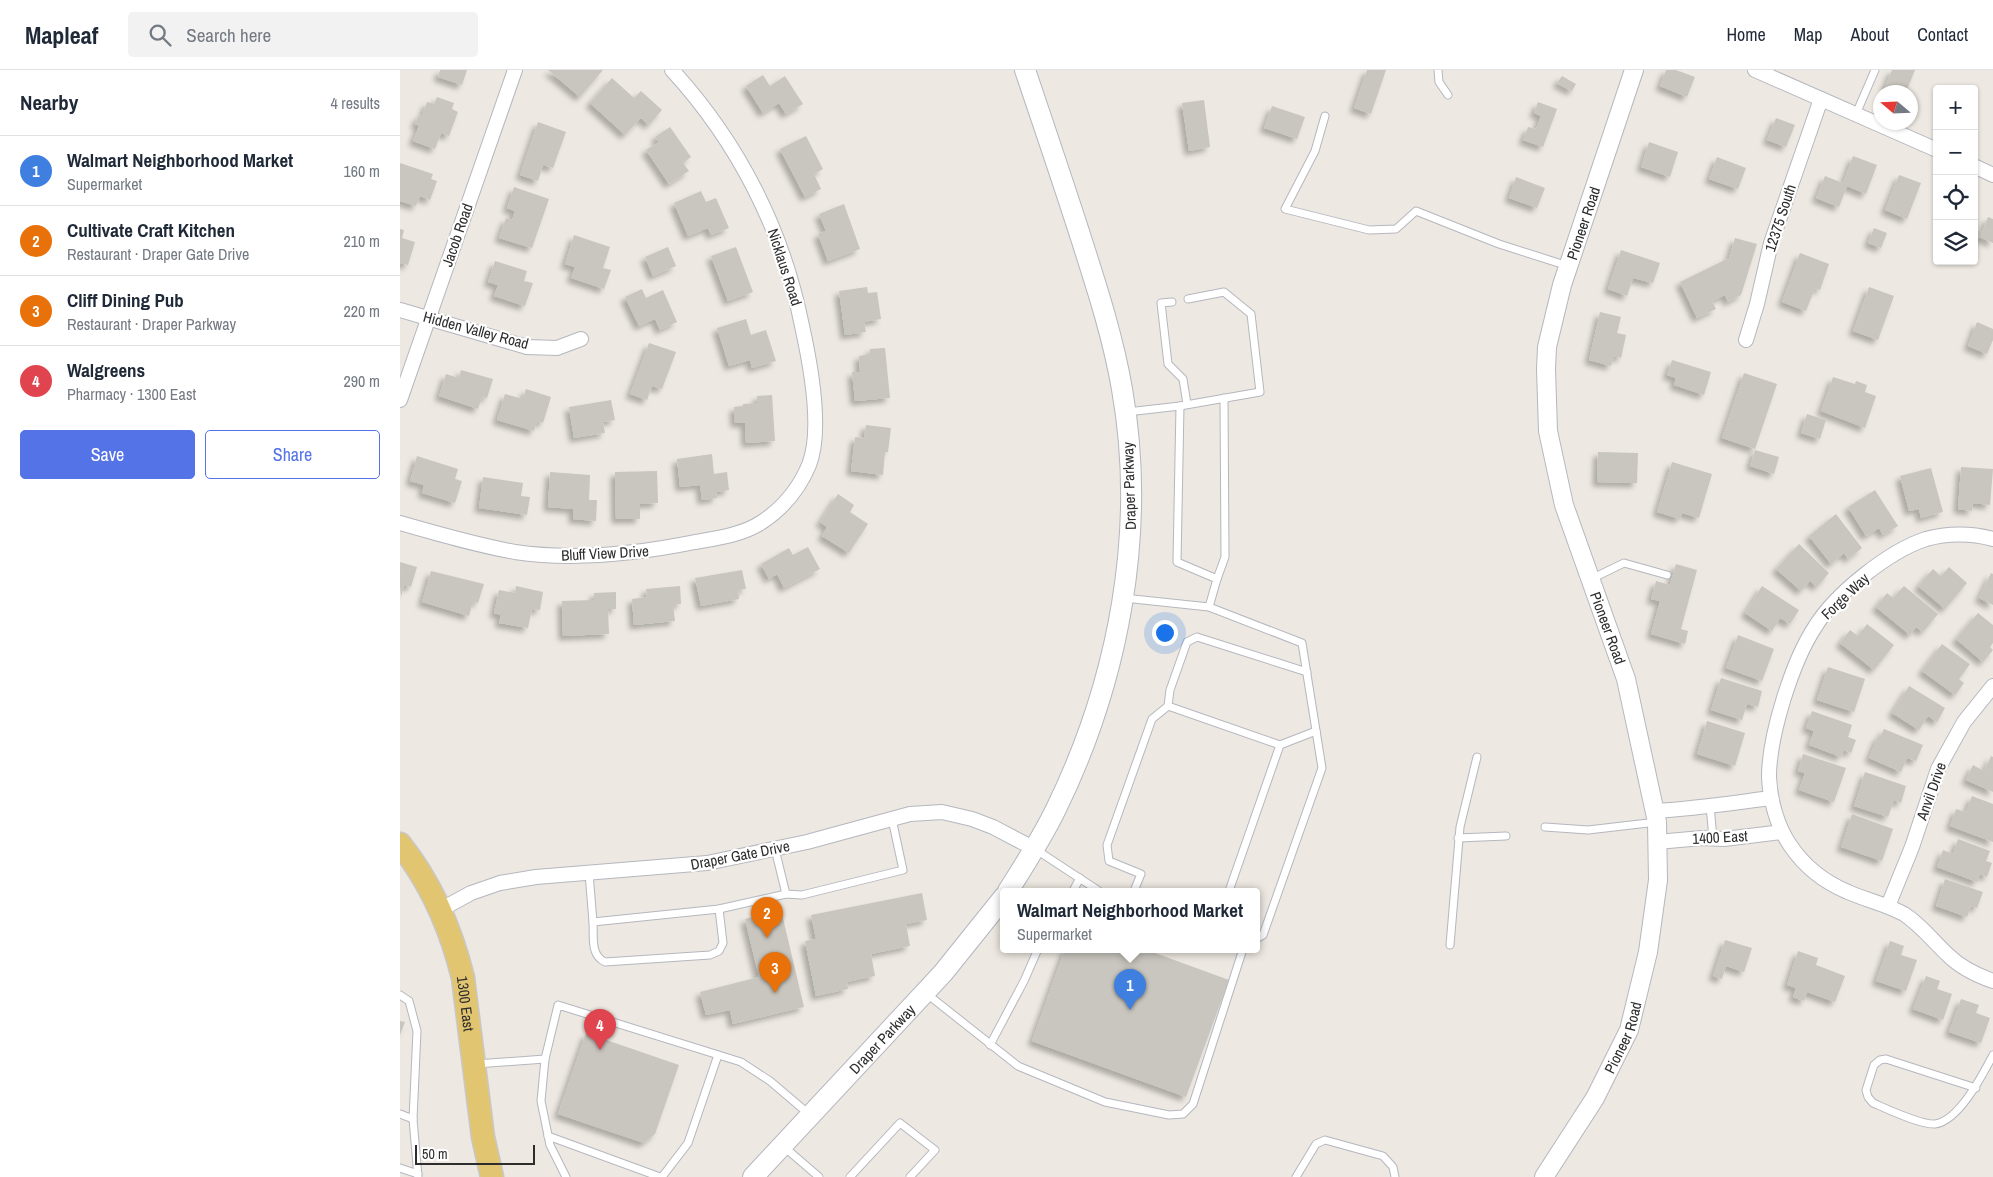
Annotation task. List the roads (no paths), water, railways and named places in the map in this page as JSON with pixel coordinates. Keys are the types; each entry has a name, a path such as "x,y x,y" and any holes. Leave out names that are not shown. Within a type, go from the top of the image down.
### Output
{"main road":[{"name":"Draper Parkway","path":"1010,888 1035,849 1056,809 1093,719 1110,664 1124,598 1131,517 1122,389 1103,305 1025,70"},
{"name":"1300 East","path":"400,844 426,883 440,910 450,932 463,978 483,1136 492,1177"},
{"name":"Draper Parkway","path":"753,1177 925,992 1000,902"}],"street":[{"name":"Jacob Road","path":"400,400 514,70"},
{"name":"Nicklaus Road","path":"672,70 713,120 737,156 761,201 787,266 800,315 813,391 814,434 810,463 797,490"},
{"name":"Pioneer Road","path":"1544,1177 1594,1098 1629,1030 1648,952 1658,880 1656,817 1626,679 1564,505 1548,431 1546,369 1547,347 1568,266 1634,70"},
{"path":"1756,70 1933,148"},
{"name":"12375 South","path":"1746,340 1757,304 1771,243 1821,99"},
{"path":"1978,168 1993,175"},
{"name":"Hidden Valley Road","path":"400,310 527,346 557,348 581,339"},
{"name":"Bluff View Drive","path":"400,523 467,543 517,552 551,555 647,552 734,535 761,522 797,490"},
{"name":"Forge Way","path":"1993,539 1965,535 1925,540 1898,553 1874,568 1832,604 1806,641 1792,674 1771,758 1769,778 1772,798 1782,832 1799,857 1822,878 1849,892 1888,906 1913,921 1963,968 1993,981"},
{"name":"Anvil Drive","path":"1888,906 1909,855 1938,769 1964,722 1993,686"},
{"name":"1400 East","path":"1656,817 1710,806 1772,798"},
{"name":"Draper Gate Drive","path":"440,910 471,893 500,882 536,877 707,864 775,849 910,814 942,812 972,819 993,827 1035,849"},
{"name":"1400 East","path":"1657,842 1744,837 1782,832"}],"lane":[{"path":"1438,70 1440,82 1448,95"},
{"path":"1856,114 1875,70"},
{"path":"1325,116 1315,151 1285,209 1369,230 1396,229 1416,211 1499,244 1568,266"},
{"path":"1125,413 1260,392 1251,314 1224,292 1188,299"},
{"path":"1172,302 1160,304 1168,364 1183,378 1184,405 1177,562 1217,579"},
{"path":"1209,607 1225,557 1224,398"},
{"path":"1590,579 1624,563 1667,575"},
{"path":"1124,598 1209,607 1302,643 1322,768 1263,935 1260,937"},
{"path":"1135,888 1141,874 1109,861 1107,845 1152,719 1168,706 1170,690 1186,642 1197,637 1307,672"},
{"path":"1168,706 1280,745 1316,731"},
{"path":"1230,888 1280,745"},
{"path":"1450,945 1458,838 1477,757"},
{"path":"1710,806 1712,838"},
{"path":"1545,827 1588,830 1656,817"},
{"path":"593,922 718,909 786,894 802,895 903,870 892,819"},
{"path":"1458,838 1506,836"},
{"path":"775,849 786,894"},
{"path":"1035,849 1095,888"},
{"path":"589,873 595,954 598,959 605,962 710,955 719,951 723,943 718,909"},
{"path":"1075,888 1080,878"},
{"path":"990,1045 1024,981 1036,953"},
{"path":"925,992 1018,1066 1105,1102 1169,1115 1182,1114 1193,1104 1243,953"},
{"path":"400,994 409,1000 417,1031 412,1118 418,1176 400,1168"},
{"path":"566,1177 550,1145 541,1101 545,1059 558,1005 741,1062 770,1081 810,1116"},
{"path":"548,1136 661,1177 688,1143 718,1055"},
{"path":"1976,1088 1886,1059 1874,1064 1866,1090 1868,1097 1873,1103 1926,1123 1937,1124 1951,1116 1976,1088 1993,1055"},
{"path":"474,1065 545,1059"},
{"path":"400,1114 412,1118"},
{"path":"850,1177 900,1123 935,1150 910,1177"},
{"path":"1296,1177 1316,1144 1325,1140 1383,1156 1394,1167 1395,1177"},
{"path":"783,1145 819,1177"}],"place":[{"name":"Cultivate Craft Kitchen","path":"767,938"},
{"name":"Cliff Dining Pub","path":"775,993"},
{"name":"Walmart Neighborhood Market","path":"1130,1010"},
{"name":"Walgreens","path":"600,1050"}]}
